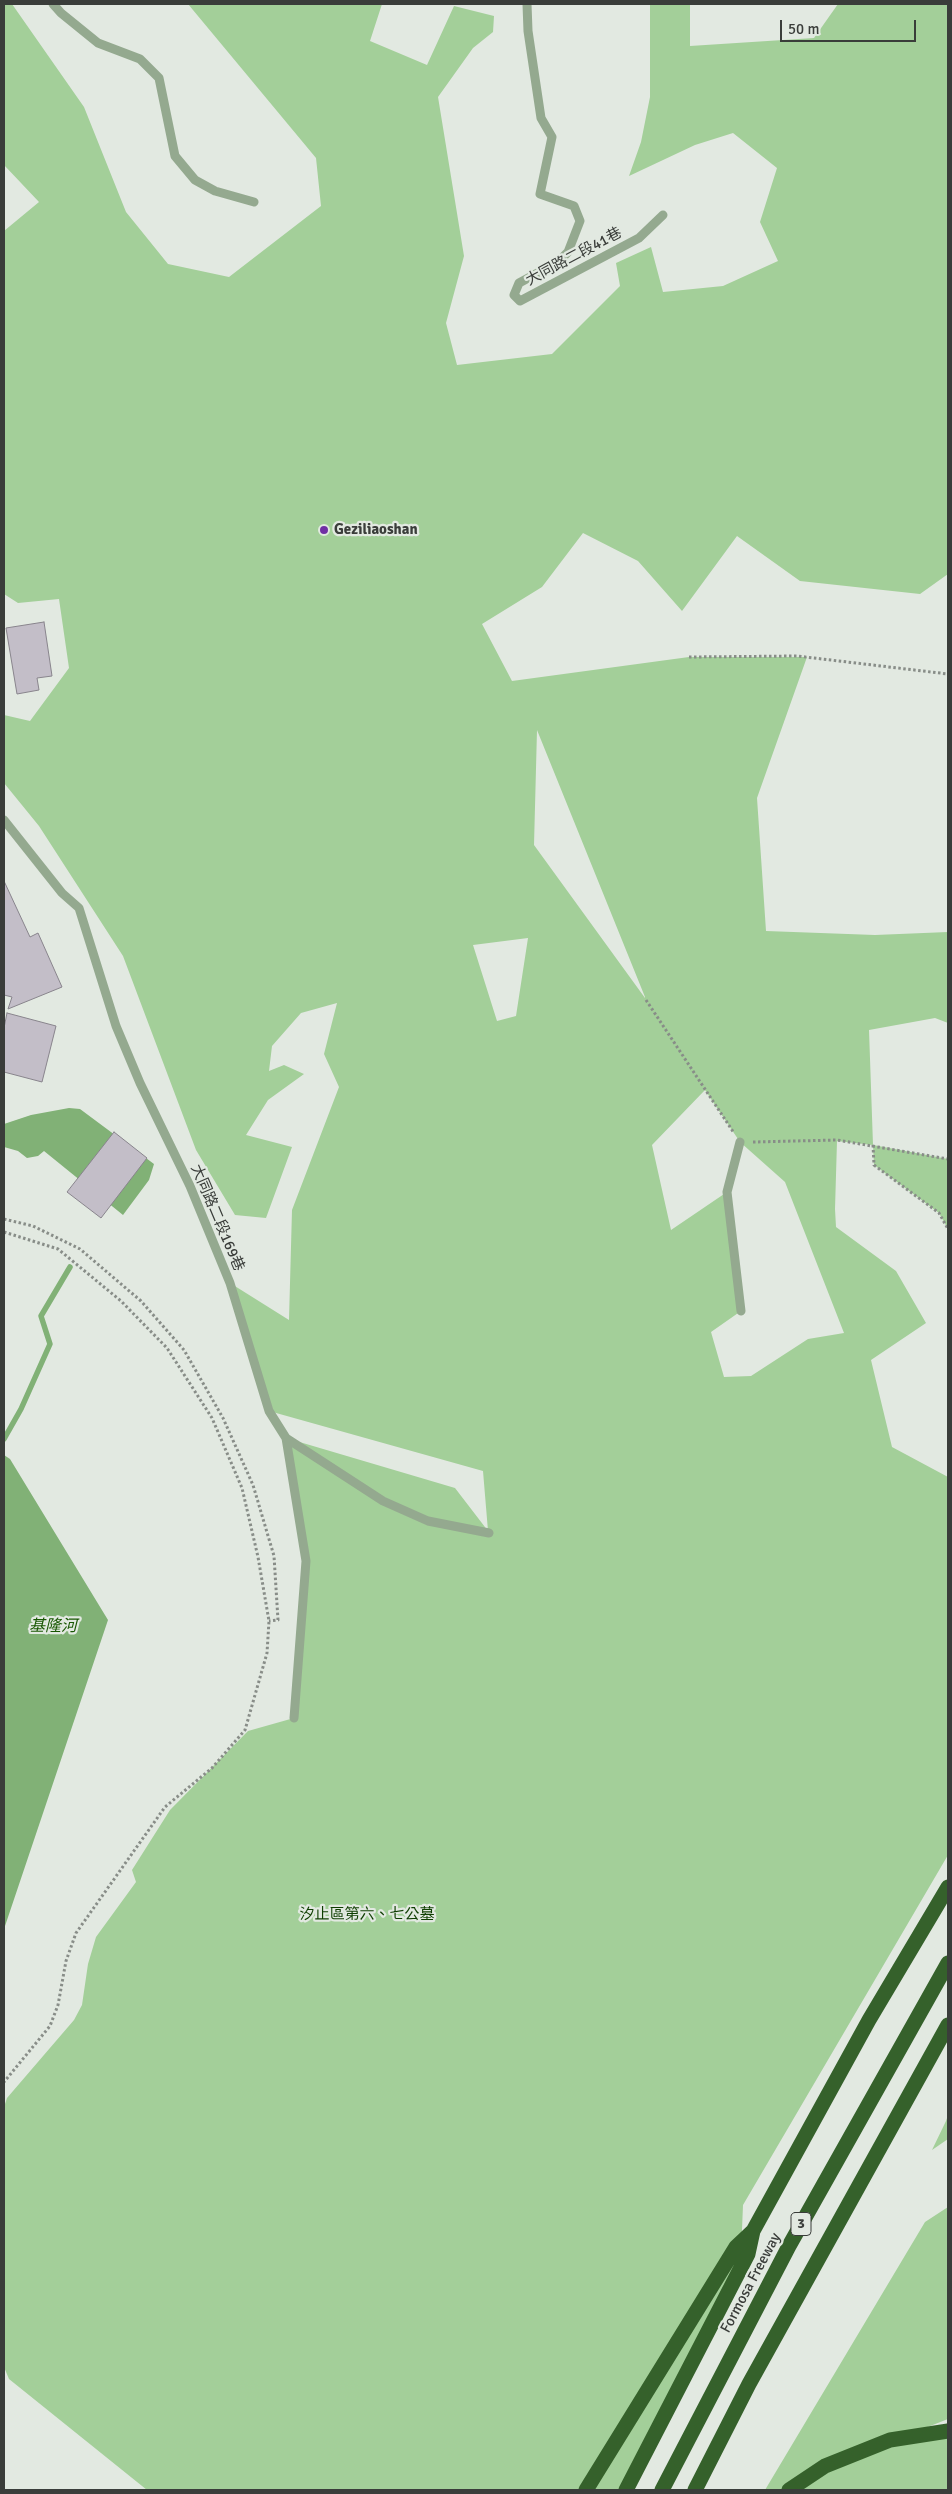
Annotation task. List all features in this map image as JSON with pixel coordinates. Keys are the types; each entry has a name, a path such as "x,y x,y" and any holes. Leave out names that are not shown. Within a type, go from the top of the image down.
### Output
{"highway":[{"path":"626,2490 748,2254 753,2232 869,2020 948,1887"},
{"name":"Formosa Freeway","path":"662,2490 789,2246 948,1963"},
{"name":"3","path":"695,2490 824,2246 948,2025"},
{"path":"586,2490 736,2247 753,2232"},
{"path":"789,2490 825,2466 890,2440 948,2431"}],"lane":[{"path":"53,4 61,13 98,43 140,59 159,78 175,156 195,180 215,191 254,202"},
{"name":"大同路二段41巷","path":"527,4 528,32 541,118 552,137 540,194 574,206 580,221 568,252 558,262 519,283 514,295 520,301 639,238 663,215"},
{"name":"大同路二段169巷","path":"4,820 62,893 79,908 116,1026 140,1083 190,1186 230,1282 268,1411 286,1438 383,1501 428,1521 488,1533"},
{"path":"740,1142 727,1192 741,1311"},
{"path":"286,1438 306,1561 294,1718"}],"path":[{"path":"689,656 797,656 948,674"},
{"path":"646,1000 740,1142 837,1140 948,1159"},
{"path":"873,1145 874,1165 939,1213 948,1229"},
{"path":"4,1219 33,1226 80,1249 141,1301 184,1350 223,1418 253,1485 274,1556 278,1620 268,1621"},
{"path":"4,1232 58,1249 121,1301 167,1348 212,1418 242,1488 258,1557 268,1621 267,1653 245,1730 212,1768 165,1806 76,1934 66,1961 58,2005 50,2026 4,2082"}],"green space":[{"name":"汐止區第六、七公墓","path":"4,4 12,4 84,107 126,212 168,264 229,277 321,206 316,158 188,4 382,4 370,41 427,65 454,6 494,16 493,32 473,48 438,97 464,256 446,323 457,365 552,354 620,286 616,263 651,247 663,292 723,286 778,261 760,222 777,168 733,133 695,145 629,176 641,142 650,97 650,4 690,4 690,46 814,38 838,4 948,4 948,574 920,594 800,581 737,536 682,611 638,561 583,533 542,587 482,624 512,681 689,657 807,657 757,798 766,931 875,935 948,932 948,1023 935,1018 869,1030 873,1145 837,1141 835,1209 836,1227 896,1271 926,1323 871,1360 892,1447 948,1477 948,1855 743,2205 741,2254 620,2490 147,2490 9,2379 4,2367 4,2107 7,2098 74,2020 82,2005 88,1964 96,1937 136,1882 132,1870 170,1810 248,1731 294,1718 306,1561 286,1438 455,1488 488,1531 483,1471 269,1411 230,1283 289,1320 292,1210 339,1087 324,1054 337,1003 301,1013 272,1046 269,1071 284,1065 304,1074 268,1100 246,1135 292,1147 266,1218 235,1215 196,1150 123,956 39,826 4,783 4,715 30,721 69,668 59,599 18,603 4,594 4,231 39,202 4,165","holes":["537,730 645,997 645,998 534,845","528,938 516,1016 497,1021 473,945","705,1090 740,1142 785,1182 844,1333 808,1339 751,1376 724,1377 711,1332 741,1311 727,1192 671,1230 652,1145"]},
{"path":"873,1145 948,1159 948,1229 939,1213 874,1165"},
{"path":"948,2115 948,2139 932,2150 946,2121"},
{"path":"948,2207 948,2419 897,2439 948,2431 948,2490 765,2490 925,2222"}],"water":[{"path":"69,1108 80,1109 154,1164 149,1180 123,1215 44,1151 38,1156 27,1158 18,1151 4,1147 4,1124 31,1115"},
{"name":"基隆河","path":"4,1455 10,1459 108,1620 4,1929"}],"building":[{"path":"44,622 52,676 37,678 39,690 17,694 6,628"},
{"path":"4,881 30,937 38,933 62,987 8,1009 12,997 4,995"},
{"path":"7,1013 56,1026 42,1082 4,1072 4,1028"},
{"path":"114,1132 147,1158 101,1218 67,1192"}],"waterway":[{"path":"4,1439 21,1409 50,1344 41,1316 70,1267"}],"place":[{"name":"Geziliaoshan","path":"324,530"}]}
